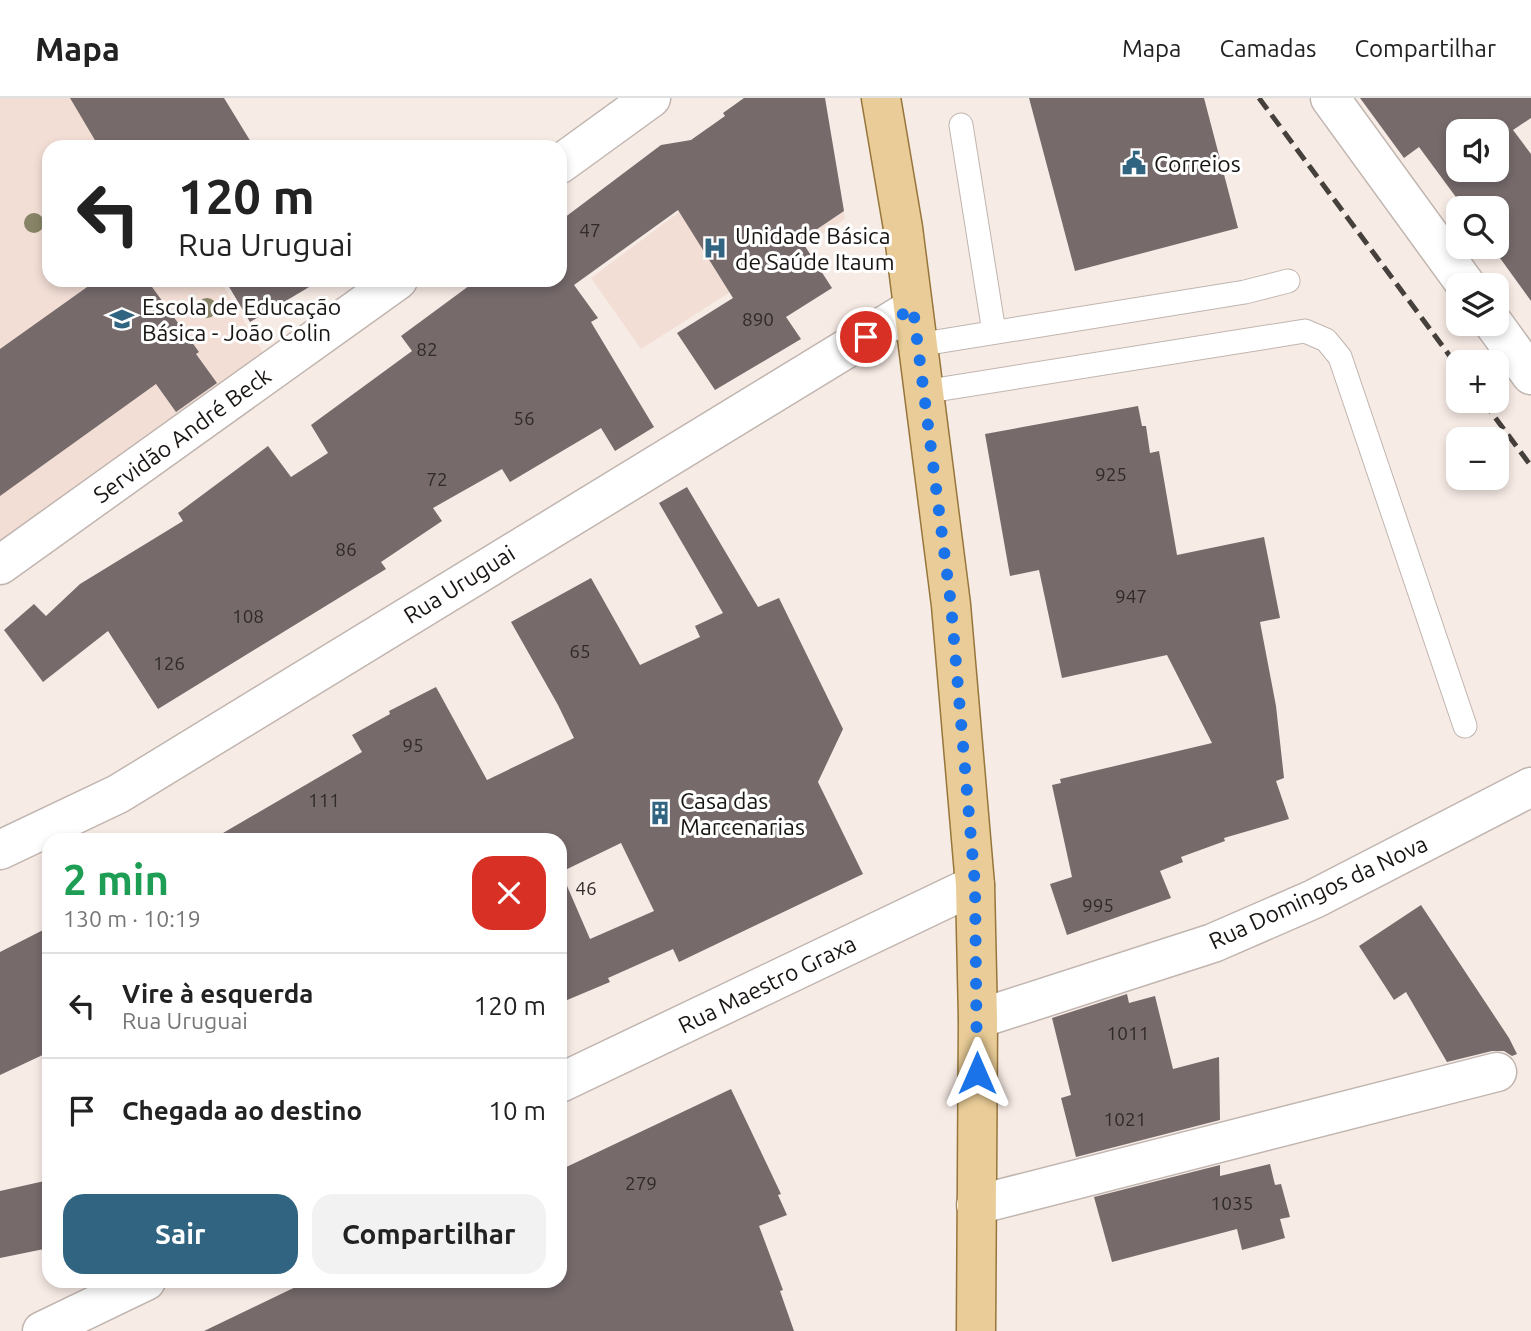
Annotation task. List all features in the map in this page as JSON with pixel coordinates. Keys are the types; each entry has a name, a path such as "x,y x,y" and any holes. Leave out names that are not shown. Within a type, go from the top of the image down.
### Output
{"main road":[{"path":"881,98 903,228 951,605 975,885 978,1019 976,1331"}],"street":[{"path":"567,158 651,98"},
{"path":"1330,98 1457,273"},
{"name":"Servidão André Beck","path":"0,565 388,287"},
{"name":"Rua Uruguai","path":"0,850 118,794 915,326"},
{"path":"1503,336 1531,374"},
{"name":"Rua Domingos da Nova","path":"978,1019 1213,943 1314,898 1531,787"},
{"name":"Rua Maestro Graxa","path":"567,1080 975,885"},
{"path":"976,1205 1497,1072"},
{"path":"42,1331 131,1288"}],"lane":[{"path":"961,125 994,332"},
{"path":"915,326 994,332 1245,292 1288,281"},
{"path":"923,392 1305,331 1326,340 1340,357 1465,726"}],"shaded area":[{"name":"Escola de Educação Básica - João Colin","path":"0,98 112,98 137,140 42,140 42,287 224,287 266,358 0,550"},
{"name":"Unidade Básica de Saúde Itaum","path":"825,103 845,219 641,349 591,278"}],"building":[{"path":"70,98 224,98 250,140 95,140"},
{"path":"744,98 825,98 844,211 801,240 832,288 786,317 801,339 715,390 677,333 733,298 678,210 574,285 598,318 591,322 654,427 615,451 601,428 510,482 502,469 433,508 442,521 381,562 386,569 158,709 108,631 43,682 4,630 34,604 46,616 80,584 183,521 178,513 268,446 291,477 328,453 311,425 412,351 401,336 468,287 567,287 567,216 661,145 691,140 725,116 723,113"},
{"name":"Correios","path":"1029,98 1204,98 1238,228 1075,271"},
{"path":"1360,98 1531,98 1531,118 1513,130 1531,154 1531,301 1501,259 1509,259 1509,196 1455,196 1419,147 1404,158"},
{"path":"87,287 152,287 199,352 196,354 217,383 176,412 156,384 0,496 0,349"},
{"path":"229,287 309,287 250,322"},
{"path":"1138,406 1142,426 1146,426 1150,453 1159,451 1177,555 1264,537 1280,618 1260,622 1276,706 1284,778 1276,781 1289,819 1224,838 1225,841 1181,857 1183,862 1160,871 1171,898 1067,935 1050,884 1072,877 1052,785 1061,783 1060,779 1212,743 1167,655 1062,678 1039,570 1010,576 985,434"},
{"path":"687,487 758,607 779,598 843,729 818,782 863,874 679,962 673,949 608,978 610,982 567,1000 567,886 590,939 654,911 621,843 567,869 567,833 223,833 362,752 352,735 390,714 389,711 436,687 487,780 574,738 511,622 591,578 640,665 700,637 695,626 723,613 659,503"},
{"path":"1421,905 1517,1054 1512,1056 1504,1051 1492,1051 1447,1062 1406,992 1394,1000 1359,946"},
{"path":"42,931 42,1055 0,1075 0,952"},
{"path":"1127,994 1129,1003 1155,996 1173,1069 1219,1057 1220,1120 1076,1157 1061,1098 1071,1095 1052,1018"},
{"path":"731,1089 781,1194 778,1195 787,1215 759,1226 783,1290 780,1291 794,1331 204,1331 293,1288 567,1288 567,1167"},
{"path":"1270,1164 1275,1185 1281,1184 1290,1217 1280,1219 1285,1238 1242,1250 1237,1229 1112,1262 1094,1197 1220,1165 1220,1176"},
{"path":"42,1182 42,1249 0,1258 0,1191"}],"railway":[{"path":"1259,98 1446,351"},
{"path":"1492,413 1531,466"}],"place":[{"name":"Correios","path":"1134,163"},
{"name":"Unidade Básica de Saúde Itaum","path":"715,248"},
{"name":"Escola de Educação Básica - João Colin","path":"122,319"},
{"name":"Casa das Marcenarias","path":"660,813"}],"route":[{"path":"866,337 913,308 951,605 975,885 977,1073"}]}
